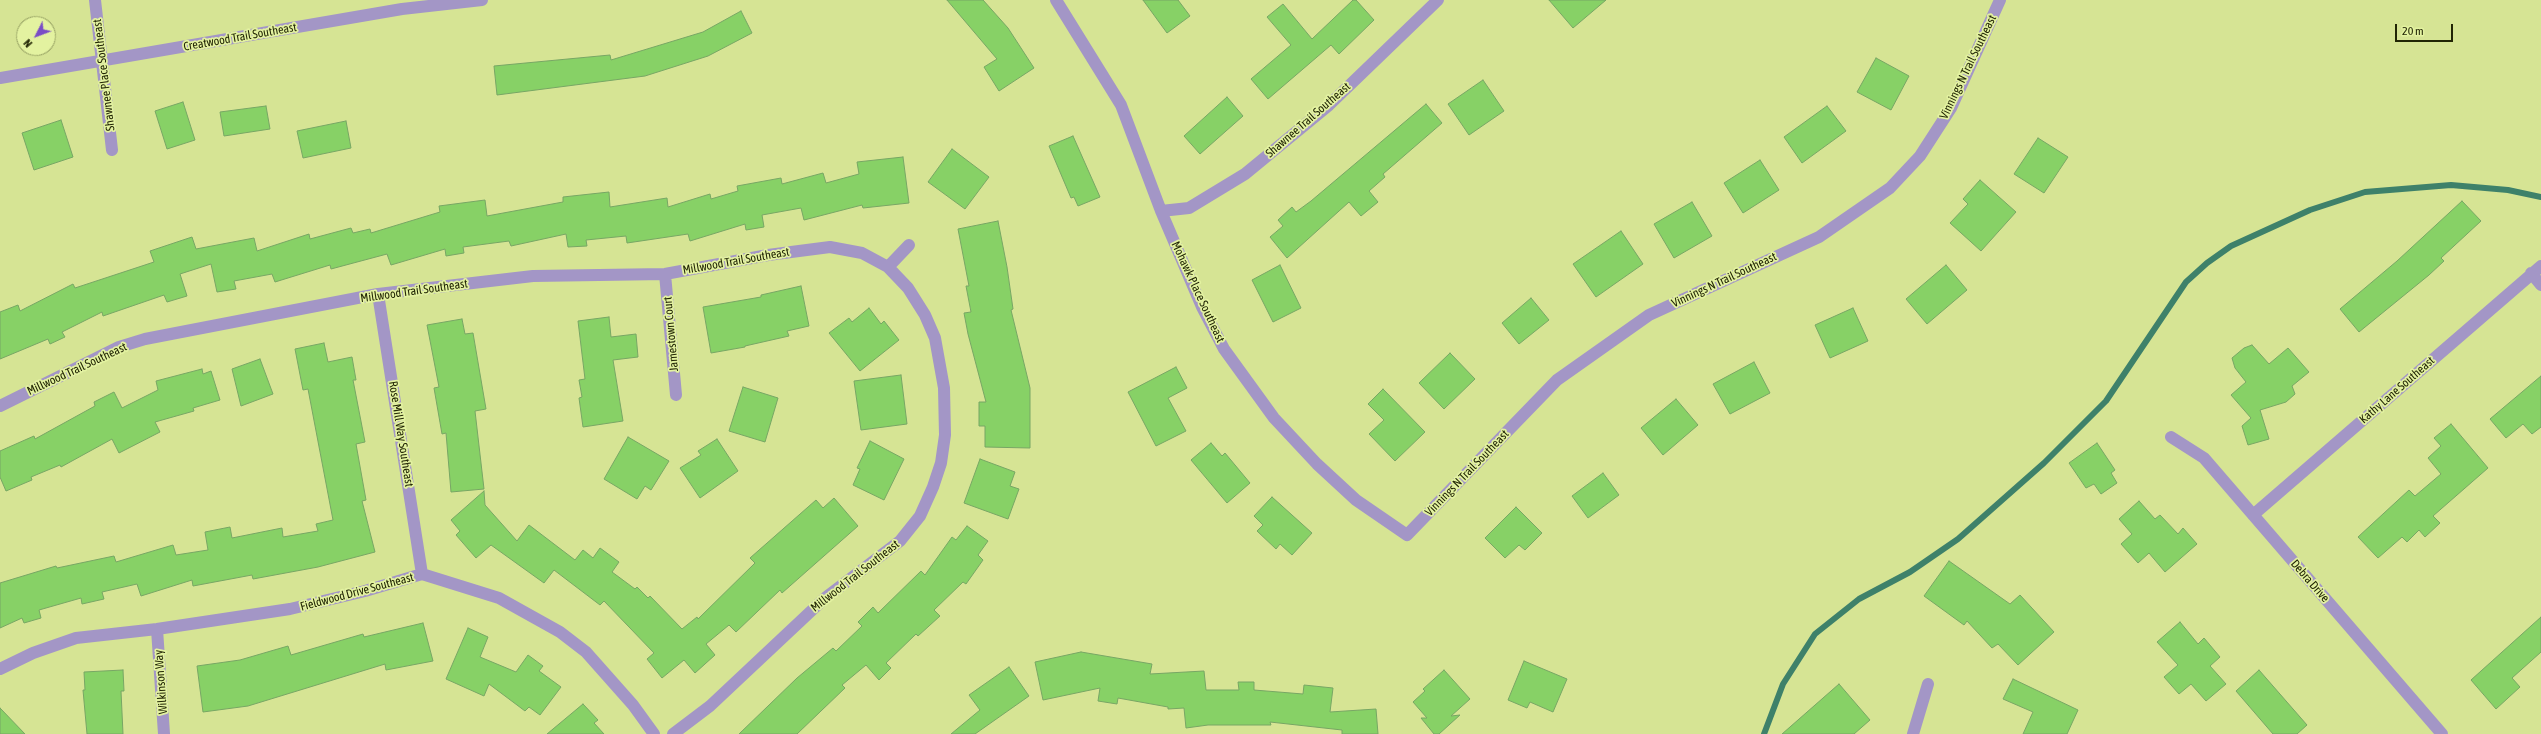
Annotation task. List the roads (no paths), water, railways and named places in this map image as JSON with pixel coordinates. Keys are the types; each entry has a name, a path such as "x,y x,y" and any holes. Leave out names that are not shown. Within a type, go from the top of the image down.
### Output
{"street":[{"name":"Shawnee Place Southeast","path":"95,0 112,150"},
{"name":"Creatwood Trail Southeast","path":"0,78 401,5 482,0"},
{"name":"Mohawk Place Southeast","path":"1056,0 1121,105 1161,211 1202,307 1224,349 1274,418 1356,500 1407,535"},
{"name":"Shawnee Trail Southeast","path":"1161,211 1189,208 1245,174 1329,106 1438,0"},
{"name":"Vinnings N Trail Southeast","path":"1407,535 1556,380 1649,315 1819,237 1890,188 1920,156 1951,108 2000,0"},
{"path":"888,266 909,245"},
{"name":"Millwood Trail Southeast","path":"0,406 119,347 145,339 378,294 533,276 665,274 768,255 830,247 862,253 888,266 908,288 925,315 935,338 944,388 945,435 941,463 920,516 900,541 824,598 710,706 673,734"},
{"name":"Kathy Lane Southeast","path":"2253,515 2531,273 2541,266"},
{"path":"2531,273 2541,285"},
{"name":"Jamestown Court","path":"665,274 676,395"},
{"name":"Rose Mill Way Southeast","path":"378,294 422,574"},
{"name":"Debra Drive","path":"2171,437 2204,458 2442,734"},
{"name":"Fieldwood Drive Southeast","path":"5,667 33,653 76,638 157,629 290,609 372,590 422,574 499,598 560,632 586,652 633,705 654,734"},
{"name":"Wilkinson Way","path":"157,629 164,734"},
{"path":"1913,734 1928,684"}],"waterway":[{"path":"1764,734 1783,684 1815,634 1859,599 1910,572 1958,539 2044,463 2106,401 2186,282 2207,263 2231,246 2310,210 2365,192 2451,185 2508,190 2541,197"}]}
